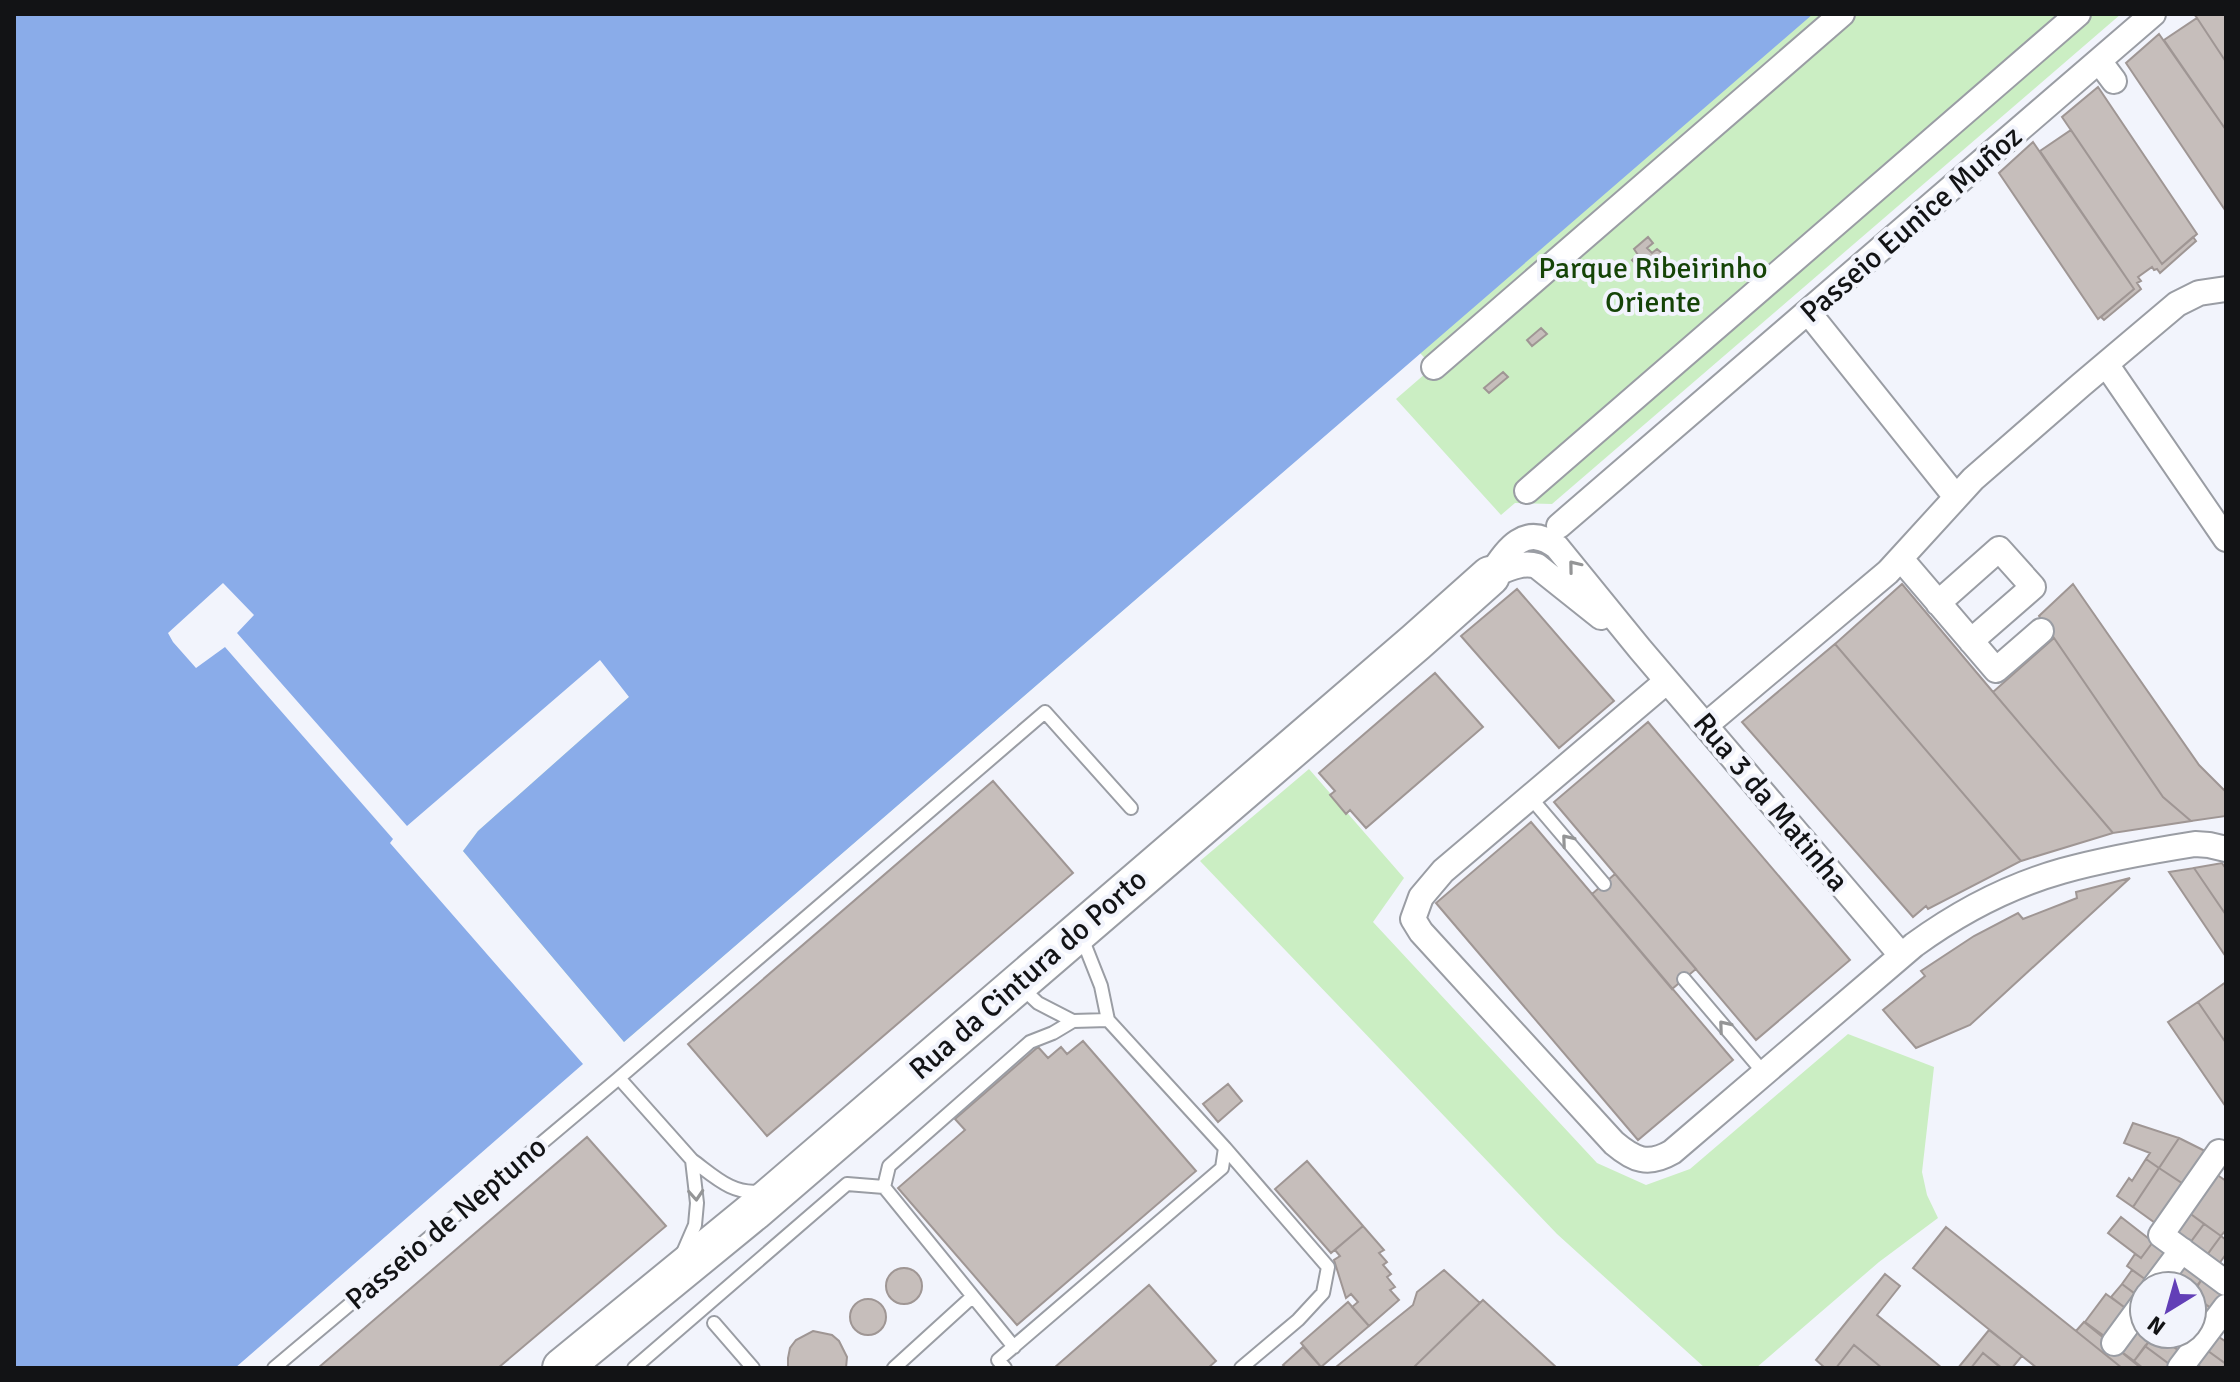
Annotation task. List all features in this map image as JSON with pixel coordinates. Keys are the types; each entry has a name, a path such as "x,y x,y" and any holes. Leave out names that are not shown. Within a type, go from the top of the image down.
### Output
{"main road":[{"name":"Rua da Cintura do Porto","path":"562,1368 781,1188 1490,576"}],"street":[{"path":"1434,367 1842,14"},
{"path":"1527,491 2078,14"},
{"name":"Passeio Eunice Muñoz","path":"1559,526 2153,14"},
{"path":"2099,61 2114,81"},
{"path":"1706,725 1875,583 1989,464 2177,304 2199,293 2226,289"},
{"path":"1808,312 1956,497"},
{"path":"2106,364 2226,539"},
{"name":"Rua 3 da Matinha","path":"1490,576 1515,544 1529,537 1543,537 1564,554 1640,649 1901,955"},
{"path":"1938,603 1999,549 2033,587 1971,641"},
{"path":"1901,559 1996,670 2041,631"},
{"path":"1667,681 1431,883 1421,897 1413,919 1421,932 1614,1143 1631,1156 1649,1160 1672,1152 1901,955 1927,935 1980,904 2062,871 2195,844 2226,849"},
{"path":"2219,1152 2161,1235 2226,1283"},
{"path":"2167,1270 2182,1250"},
{"path":"2180,1368 2226,1307"},
{"path":"2114,1343 2128,1324"}],"lane":[{"name":"Passeio de Neptuno","path":"274,1368 619,1078 1045,712 1131,808"},
{"path":"1530,797 1604,884"},
{"path":"1079,931 1101,986 1108,1020 1328,1267 1323,1293 1298,1320 1241,1368"},
{"path":"1684,979 1764,1073"},
{"path":"1017,984 1038,1003 1073,1021 1108,1020"},
{"path":"884,1187 889,1166 900,1155 1030,1042 1073,1021"},
{"path":"619,1078 692,1160 734,1190 752,1193 781,1188"},
{"path":"1005,1368 998,1360 1222,1168 1225,1148"},
{"path":"672,1279 695,1225 697,1203 692,1160"},
{"path":"634,1368 847,1184 884,1187 1014,1347"},
{"path":"894,1368 972,1297"},
{"path":"714,1323 753,1368"}],"green space":[{"name":"Parque Ribeirinho Oriente","path":"1249,14 2121,14 1552,504 1515,503 1501,515 1396,399 1433,367 1420,353 624,1042 463,851 478,831 629,697"},
{"path":"1309,769 1404,878 1373,922 1597,1163 1646,1185 1690,1169 1848,1034 1934,1067 1922,1172 1927,1195 1938,1218 1879,1262 1756,1368 1705,1368 1557,1234 1200,861"}],"water":[{"path":"14,14 1813,14 624,1042 463,851 478,831 629,697 600,660 407,826 237,633 254,615 223,583 168,633 173,642 196,668 225,647 393,839 390,843 583,1064 235,1368 14,1368"}],"building":[{"path":"2194,14 2226,14 2226,62 2197,18"},
{"path":"2197,18 2226,62 2226,130 2164,40"},
{"path":"2159,34 2226,130 2225,210 2126,63"},
{"path":"2098,87 2197,234 2162,264 2062,117"},
{"path":"2071,130 2162,264 2193,237 2196,241 2160,273 2152,267 2138,277 2141,281 2137,283 2141,289 2104,320 2101,317 2134,289 2040,151"},
{"path":"2033,142 2134,289 2098,319 1999,173"},
{"path":"1648,237 1653,243 1647,248 1652,253 1657,249 1663,254 1643,272 1632,260 1638,255 1634,249"},
{"path":"1541,328 1547,334 1532,346 1527,340"},
{"path":"1503,372 1508,377 1489,393 1484,388"},
{"path":"1902,584 2113,833 2021,861 1835,644"},
{"path":"2073,584 2199,765 2226,792 2226,816 2191,821 2163,797 2039,616"},
{"path":"1517,589 1614,701 1559,748 1461,636"},
{"path":"2054,638 2163,797 2191,821 2113,833 1993,692"},
{"path":"1835,644 2021,861 1928,909 1926,906 1913,917 1742,722"},
{"path":"1435,673 1483,727 1366,828 1350,810 1346,814 1330,795 1335,791 1319,773"},
{"path":"1648,722 1850,960 1756,1040 1554,802"},
{"path":"993,781 1073,873 767,1136 688,1044"},
{"path":"1531,822 1733,1060 1638,1140 1436,903"},
{"path":"2222,863 2226,869 2226,915 2194,868"},
{"path":"2194,868 2226,915 2226,957 2169,872"},
{"path":"1615,874 1696,969 1672,989 1592,894"},
{"path":"2130,878 1970,1025 1916,1048 1883,1010 1925,976 1921,971 1974,936 2018,913 2023,919 2077,898 2076,892"},
{"path":"2226,982 2226,1043 2198,1002"},
{"path":"2198,1002 2226,1043 2226,1107 2168,1022"},
{"path":"1083,1041 1196,1171 1017,1325 898,1188 965,1130 955,1119 1038,1047 1048,1058 1061,1047 1067,1054"},
{"path":"1228,1084 1242,1101 1218,1122 1203,1104"},
{"path":"2133,1123 2179,1138 2159,1168 2146,1159 2150,1153 2124,1143"},
{"path":"587,1137 666,1226 498,1368 318,1368"},
{"path":"2179,1138 2207,1152 2185,1185 2159,1168"},
{"path":"2146,1159 2159,1168 2133,1207 2117,1196 2129,1178 2132,1181"},
{"path":"1307,1161 1363,1226 1331,1253 1275,1189"},
{"path":"2159,1168 2185,1185 2158,1225 2133,1207"},
{"path":"2216,1174 2226,1181 2226,1230 2221,1236 2188,1212"},
{"path":"2188,1212 2204,1224 2187,1247 2171,1235"},
{"path":"2121,1217 2153,1242 2141,1258 2108,1233"},
{"path":"2204,1224 2221,1236 2204,1259 2187,1247"},
{"path":"1363,1226 1384,1250 1379,1253 1387,1262 1383,1265 1391,1274 1387,1277 1395,1287 1390,1290 1399,1300 1369,1326 1352,1307 1358,1302 1351,1294 1346,1298 1334,1260 1340,1256 1335,1250"},
{"path":"1946,1227 2122,1368 2037,1368 2022,1356 1913,1268"},
{"path":"2221,1236 2226,1240 2226,1254 2216,1268 2204,1259"},
{"path":"2153,1242 2169,1255 2158,1270 2132,1270 2127,1266 2135,1254 2141,1258"},
{"path":"904,1268 916,1274 922,1286 916,1298 904,1304 892,1298 886,1286 892,1274"},
{"path":"1444,1270 1480,1303 1413,1368 1336,1367 1413,1305 1417,1292"},
{"path":"1885,1274 1900,1286 1877,1315 1942,1368 1882,1368 1854,1345 1836,1368 1825,1368 1816,1360"},
{"path":"2122,1284 2128,1288 2128,1310 2111,1297"},
{"path":"2208,1284 2224,1296 2214,1310 2208,1306"},
{"path":"1149,1285 1216,1361 1208,1368 1054,1368"},
{"path":"2106,1294 2128,1310 2107,1338 2085,1322"},
{"path":"868,1299 881,1304 886,1317 881,1330 868,1335 855,1330 850,1317 855,1304"},
{"path":"1483,1300 1557,1368 1413,1368"},
{"path":"1348,1302 1369,1326 1321,1367 1301,1343"},
{"path":"2084,1322 2141,1368 2122,1368 2076,1331"},
{"path":"1989,1330 2022,1356 2012,1368 2001,1368 1983,1353 1971,1368 1958,1368"},
{"path":"813,1331 832,1335 839,1341 847,1357 846,1368 788,1368 790,1348 796,1340"},
{"path":"2215,1334 2226,1342 2226,1364 2207,1350"},
{"path":"2128,1336 2128,1350 2143,1350 2134,1361 2118,1349"},
{"path":"1854,1345 1882,1368 1836,1368"},
{"path":"1303,1347 1322,1368 1286,1368 1283,1365"},
{"path":"2142,1350 2150,1350 2172,1366 2143,1368 2134,1361"},
{"path":"2150,1350 2178,1350 2182,1353 2172,1366"},
{"path":"2203,1350 2207,1350 2226,1364 2223,1368 2202,1368 2194,1362"},
{"path":"1983,1353 2002,1368 1971,1368"}]}
